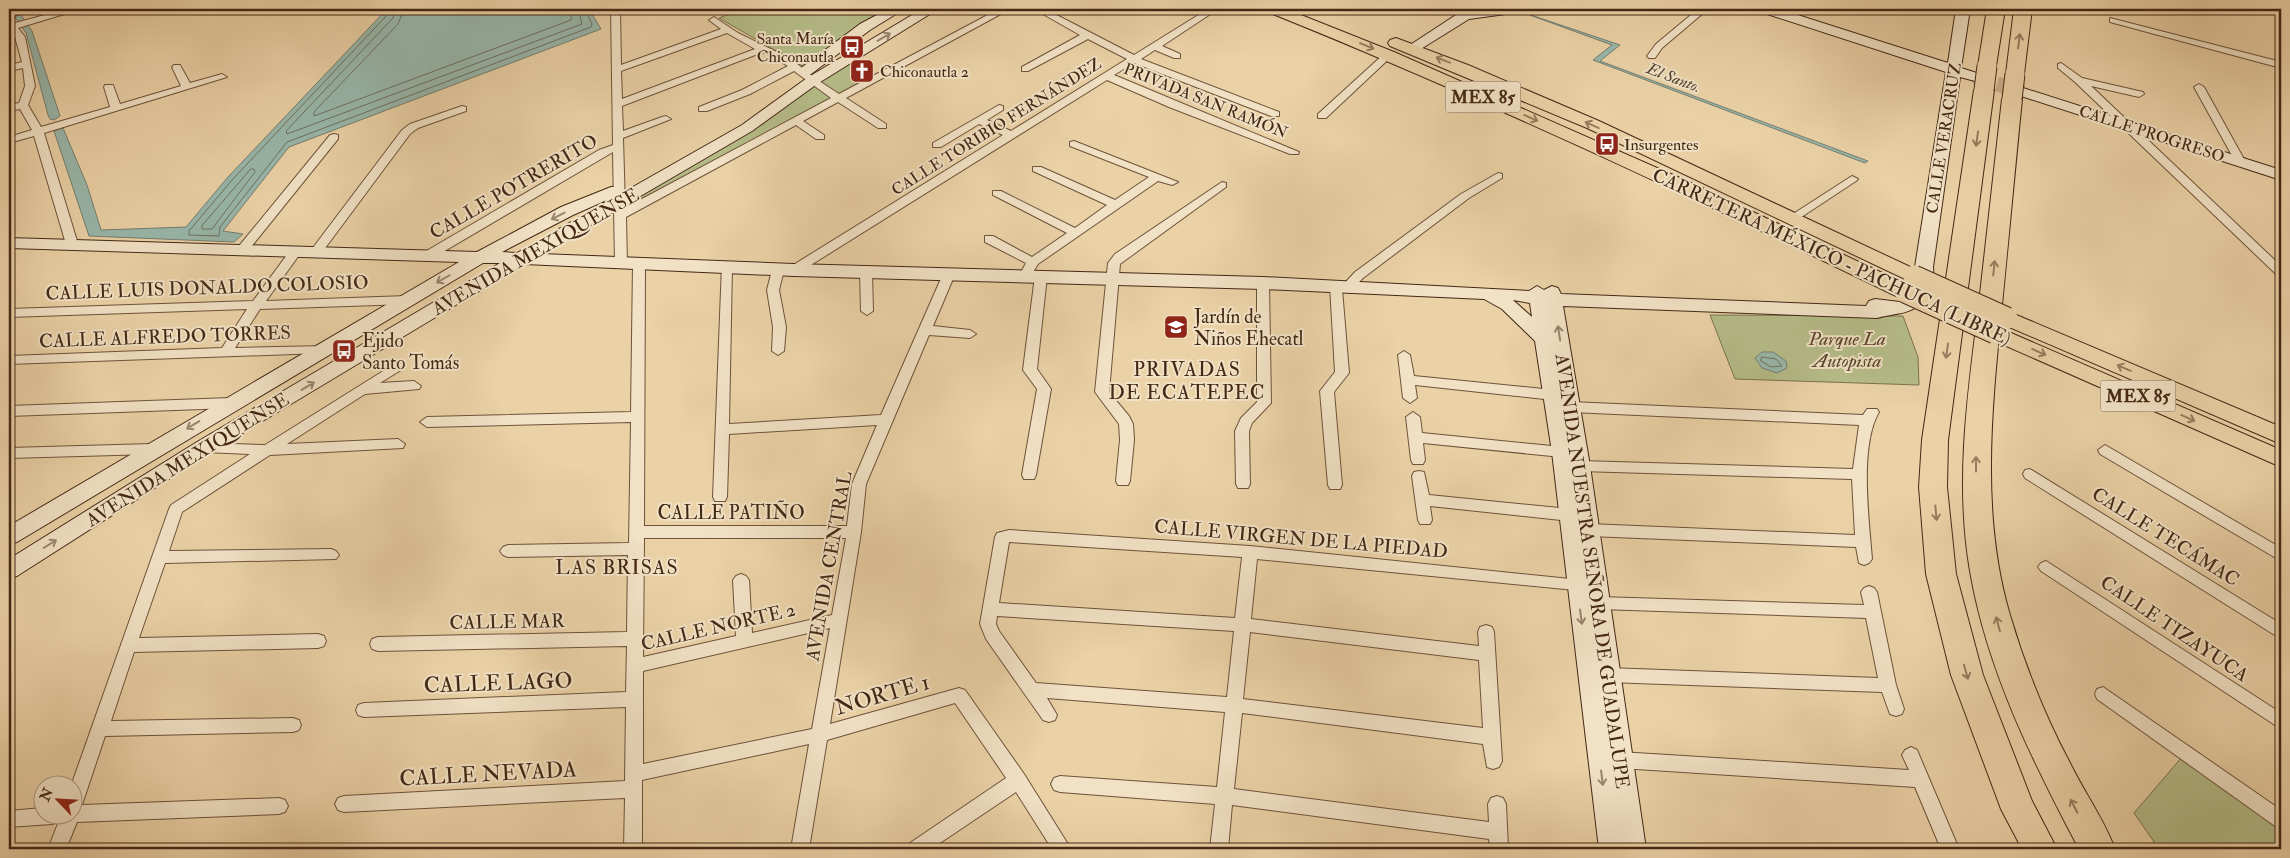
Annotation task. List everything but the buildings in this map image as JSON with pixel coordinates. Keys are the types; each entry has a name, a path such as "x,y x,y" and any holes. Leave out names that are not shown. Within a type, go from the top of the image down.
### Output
{"highway":[{"path":"1996,9 1982,78 1935,440 1933,487 1941,574 1967,675 2018,809 2040,849"},
{"path":"2023,9 2017,88 1976,447 1979,532 1999,628 2019,687 2045,748 2098,849"}],"main road":[{"name":"AVENIDA MEXIQUENSE","path":"9,570 204,447 619,202 739,121 865,28 897,9"},
{"name":"AVENIDA MEXIQUENSE","path":"803,74 930,9"},
{"name":"CARRETERA MÉXICO - PACHUCA (LIBRE)","path":"1272,9 1388,55 1692,190 1715,208 1894,295 1913,286"},
{"name":"CARRETERA MÉXICO - PACHUCA (LIBRE)","path":"1303,9 1444,60 1684,166 1913,286 2001,325 2281,459"},
{"path":"1412,49 1464,16 1473,13 1513,9"},
{"path":"1766,9 1982,78"},
{"name":"CALLE VERACRUZ","path":"1913,286 1963,9"},
{"name":"CALLE PROGRESO","path":"2017,88 2281,175"},
{"path":"9,243 480,257 786,270 949,274 1033,271 1114,278 1341,286 1877,312 1887,308 1913,286 1799,214 1712,176 1684,166"},
{"name":"AVENIDA MEXIQUENSE","path":"9,536 152,449 480,257 567,211 619,202"},
{"path":"1488,294 1508,305 1544,339"},
{"name":"AVENIDA NUESTRA SEÑORA DE GUADALUPE","path":"1541,296 1544,339 1580,466 1589,530 1590,591 1612,849"},
{"name":"AVENIDA NUESTRA SEÑORA DE GUADALUPE","path":"1541,296 1562,401 1562,452 1570,515 1590,591 1608,675 1633,849"},
{"name":"CARRETERA MÉXICO - PACHUCA (LIBRE)","path":"2001,325 2281,436"}],"street":[{"path":"9,14 29,9"},
{"path":"23,104 30,86 27,64 20,36 10,25 76,9"},
{"path":"615,9 621,263"},
{"path":"619,202 796,121 1005,9"},
{"path":"1038,9 1134,59 1275,114"},
{"name":"CALLE TORIBIO FERNÁNDEZ","path":"786,270 1011,136 1214,9"},
{"path":"1652,56 1659,46 1703,9"},
{"path":"714,20 727,30 763,49 803,74 882,126"},
{"path":"2113,20 2281,65"},
{"path":"616,70 727,30"},
{"path":"1025,69 1088,35"},
{"path":"1154,46 1177,56"},
{"path":"617,104 763,49"},
{"path":"1322,116 1388,55"},
{"path":"9,68 27,64"},
{"path":"2061,66 2079,80 2281,272"},
{"path":"177,67 187,87"},
{"path":"703,109 746,92 803,74"},
{"name":"PRIVADA SAN RAMÓN","path":"1107,76 1294,152"},
{"path":"9,140 222,77"},
{"path":"2079,80 2139,94"},
{"path":"2199,86 2240,161"},
{"path":"109,87 116,108"},
{"path":"9,108 23,104"},
{"path":"23,104 38,131 72,244"},
{"path":"937,145 999,108"},
{"path":"316,252 406,132 414,126 462,110"},
{"path":"617,142 666,119"},
{"path":"979,120 1011,136"},
{"path":"796,121 820,137"},
{"path":"243,249 334,137"},
{"name":"CALLE POTRERITO","path":"427,256 617,142"},
{"path":"1074,144 1172,182"},
{"path":"1037,169 1116,205"},
{"path":"1335,485 1327,391 1342,372 1341,286 1465,196 1498,176"},
{"path":"1029,475 1044,389 1030,370 1033,271 1076,233 1156,177"},
{"path":"1799,214 1852,179"},
{"path":"1122,481 1127,431 1125,421 1106,402 1102,392 1114,263 1119,257 1221,185"},
{"path":"997,194 1076,233"},
{"path":"989,239 1033,271"},
{"path":"225,353 257,304 296,251"},
{"path":"634,849 639,264"},
{"path":"720,497 726,268"},
{"path":"778,351 780,328 772,290 773,280 786,270"},
{"path":"866,272 867,311"},
{"name":"AVENIDA CENTRAL","path":"800,849 854,532 859,484 949,274"},
{"path":"1243,484 1242,430 1246,421 1264,403 1263,283"},
{"name":"CALLE LUIS DONALDO COLOSIO","path":"9,313 407,300"},
{"path":"926,330 970,334"},
{"name":"CALLE ALFREDO TORRES","path":"9,360 322,349"},
{"path":"1404,356 1410,398"},
{"path":"82,779 160,558 171,517 176,509 396,367"},
{"path":"1407,380 1562,401 1870,416 1859,474 1864,559"},
{"path":"361,390 414,386"},
{"path":"9,411 231,403"},
{"path":"427,422 638,417"},
{"path":"1413,417 1418,460"},
{"path":"722,429 888,420"},
{"path":"1416,437 1562,452"},
{"path":"204,447 266,450 398,444"},
{"path":"9,453 152,449"},
{"path":"2105,450 2281,555"},
{"path":"1580,466 1859,474"},
{"name":"CALLE TECÁMAC","path":"2030,474 2281,632"},
{"path":"1419,476 1426,520"},
{"path":"1422,500 1570,515"},
{"path":"1589,530 1862,541"},
{"name":"CALLE PATIÑO","path":"636,532 854,532"},
{"name":"CALLE VIRGEN DE LA PIEDAD","path":"990,609 1002,537 1010,536 1250,552 1590,591 1872,612"},
{"path":"508,551 636,549"},
{"path":"1219,849 1250,552"},
{"path":"160,558 331,555"},
{"name":"CALLE TIZAYUCA","path":"2046,567 2281,722"},
{"path":"741,580 744,641"},
{"path":"1869,592 1888,685 1896,709"},
{"path":"1049,715 992,634 988,624 990,609 1242,625 1487,654"},
{"name":"CALLE NORTE 2","path":"635,666 838,620"},
{"path":"1486,632 1493,761"},
{"name":"CALLE MAR","path":"378,644 635,639"},
{"path":"128,645 318,641"},
{"path":"1608,675 1888,685"},
{"path":"1032,690 1234,705 1491,737"},
{"path":"2103,694 2281,820"},
{"name":"NORTE 1","path":"635,782 818,736 959,695 1018,780"},
{"name":"CALLE LAGO","path":"364,710 635,700"},
{"path":"99,729 293,725"},
{"path":"1911,755 1950,849"},
{"path":"1620,760 1920,779"},
{"path":"916,849 1018,780 1062,849"},
{"name":"CALLE NEVADA","path":"344,804 635,782"},
{"path":"1060,784 1224,796 1353,814 1498,831"},
{"path":"1497,804 1499,849"},
{"path":"82,815 279,806"},
{"path":"9,819 32,817"},
{"path":"57,849 66,826"}],"green space":[{"path":"743,9 888,9 804,67 719,18"},
{"path":"848,63 869,77 720,161 636,205 632,204 633,201"},
{"name":"Parque La Autopista","path":"1710,315 1903,316 1918,357 1919,385 1735,379"},
{"path":"2188,750 2281,818 2281,849 2159,849 2134,813"}],"water":[{"path":"9,9 17,9 32,31 60,116 54,120 50,119 48,115 26,33"},
{"path":"387,9 589,9 601,29 289,147 223,231 243,234 234,242 89,236 54,131 63,128 87,185 101,230 186,227 228,177"},
{"path":"1516,10 1620,45 1600,61 1868,161 1865,163 1593,60 1612,45"},
{"path":"1762,352 1773,352 1786,361 1787,368 1777,373 1762,368 1755,358"}],"tunnel":[{"path":"1975,77 2023,92"}],"place":[{"name":"Santa María Chiconautla","path":"852,47"},
{"name":"Chiconautla 2","path":"862,71"},
{"name":"Insurgentes","path":"1607,144"},
{"name":"Jardín de Niños Ehecatl","path":"1176,327"},
{"name":"Ejido Santo Tomás","path":"344,351"}],"district":[{"name":"PRIVADAS DE ECATEPEC","path":"1187,380"},
{"name":"LAS BRISAS","path":"617,567"}],"water label":[{"name":"El Santo.","path":"1674,77"}]}
